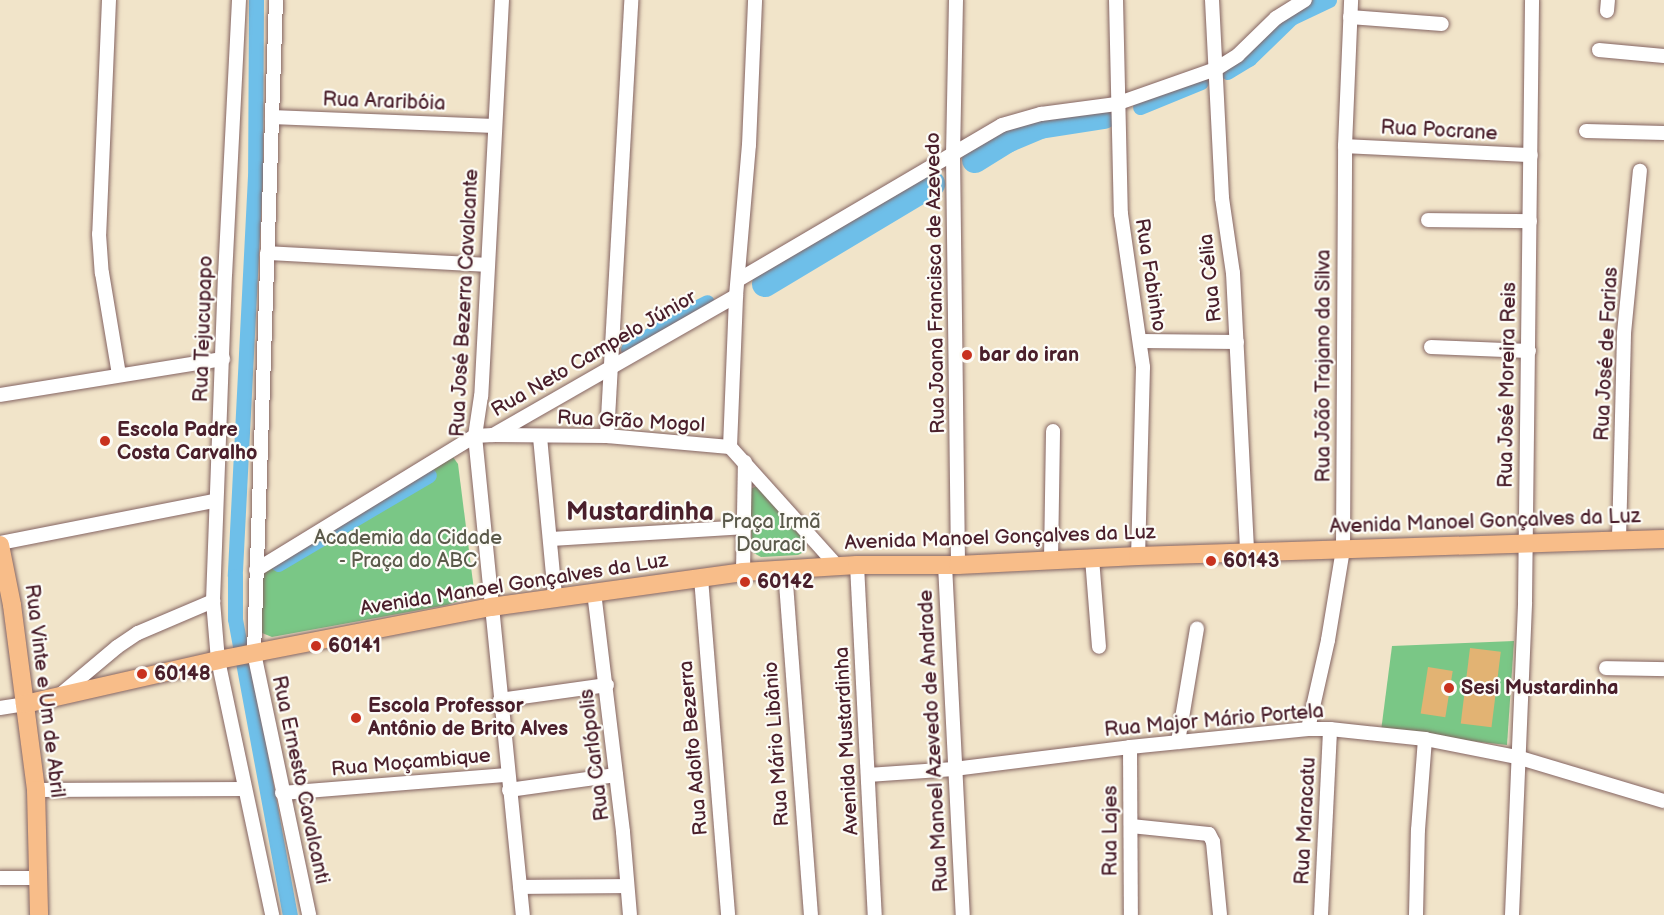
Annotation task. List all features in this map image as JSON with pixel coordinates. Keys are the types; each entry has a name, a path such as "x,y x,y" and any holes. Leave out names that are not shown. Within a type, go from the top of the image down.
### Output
{"main road":[{"name":"Avenida Manoel Gonçalves da Luz","path":"25,704 221,659 491,607 743,572 857,565 951,565 1247,552 1664,539"},
{"name":"Rua Vinte e Um de Abril","path":"0,544 6,606 25,704 36,790 39,915"}],"street":[{"path":"109,0 99,234 102,273 119,375"},
{"name":"Rua Tejucupapo","path":"221,659 213,602 215,501 239,0"},
{"path":"252,653 262,446 276,0"},
{"name":"Rua José Bezerra Cavalcante","path":"502,0 481,396 475,436 507,775 523,915"},
{"path":"607,436 631,0"},
{"path":"755,0 748,145 736,296 730,447 837,566"},
{"name":"Rua Joana Francisca de Azevedo","path":"951,565 956,0"},
{"name":"Rua Fabinho","path":"1116,0 1116,104 1121,214 1129,277 1142,341 1138,556"},
{"name":"Rua Célia","path":"1212,0 1222,198 1233,273 1247,552"},
{"path":"738,280 1002,125 1020,118 1116,104 1216,69 1238,55 1276,18 1305,0"},
{"name":"Rua João Trajano da Silva","path":"1308,729 1330,630 1343,549 1345,146 1351,0"},
{"name":"Rua José Moreira Reis","path":"1512,915 1525,602 1532,0"},
{"path":"1350,17 1442,24"},
{"path":"1599,50 1664,56"},
{"name":"Rua Araribóia","path":"272,117 494,126"},
{"path":"1586,131 1664,133"},
{"name":"Rua Pocrane","path":"1345,146 1531,155"},
{"name":"Rua José de Farias","path":"1619,539 1624,333 1640,171"},
{"path":"1428,220 1530,221"},
{"path":"267,253 487,265"},
{"name":"Rua Neto Campelo Júnior","path":"256,570 475,436 493,435 736,296"},
{"path":"1142,341 1237,342"},
{"path":"1431,348 1529,351"},
{"path":"0,395 223,359"},
{"path":"1051,560 1053,431"},
{"name":"Rua Grão Mogol","path":"493,435 607,436 730,447"},
{"path":"540,437 555,597"},
{"path":"743,572 745,462"},
{"path":"0,544 215,501"},
{"path":"550,539 744,527"},
{"path":"1092,558 1098,647"},
{"name":"Avenida Mustardinha","path":"857,565 875,915"},
{"name":"Rua Manoel Azevedo de Andrade","path":"951,565 954,769 963,915"},
{"name":"Rua Mário Libânio","path":"785,570 811,915"},
{"name":"Rua Adolfo Bezerra","path":"701,578 728,915"},
{"name":"Rua Carlópolis","path":"594,592 607,685 630,915"},
{"path":"61,694 117,646 138,633 213,602"},
{"path":"1178,742 1197,629"},
{"name":"Rua Ernesto Cavalcanti","path":"252,653 309,915"},
{"path":"221,659 244,789 272,915"},
{"path":"1606,668 1664,669"},
{"path":"500,700 607,685"},
{"path":"0,708 25,704"},
{"name":"Rua Major Mário Portela","path":"868,775 954,769 1130,747 1308,729 1330,729 1425,739 1517,757 1664,801"},
{"name":"Rua Maracatu","path":"1321,915 1330,729"},
{"path":"1416,915 1418,830 1425,739"},
{"name":"Rua Lajes","path":"1130,747 1131,915"},
{"name":"Rua Moçambique","path":"282,793 507,775"},
{"path":"509,790 616,775"},
{"path":"36,790 244,789"},
{"path":"1131,826 1209,834 1213,842 1220,915"},
{"path":"0,878 39,878"},
{"path":"520,887 627,886"}],"green space":[{"name":"Academia da Cidade - Praça do ABC","path":"453,457 458,464 474,590 470,597 447,605 272,637 262,633 262,576 271,564"},
{"name":"Praça Irmã Douraci","path":"759,487 804,537 806,545 804,552 798,555 761,557 752,552 750,489"},
{"name":"Sesi Mustardinha","path":"1514,641 1507,745 1381,731 1392,646"}],"building":[{"path":"1470,648 1501,652 1492,727 1461,723"},
{"path":"1428,667 1453,671 1445,717 1421,713"}],"waterway":[{"path":"256,0 255,176 235,576 235,619 290,915"},
{"path":"1227,72 1249,59 1291,18 1329,0"},
{"path":"1140,107 1201,82"},
{"path":"975,160 1007,140 1040,126 1104,116"},
{"path":"765,284 932,184"},
{"path":"628,349 674,319 707,302"},
{"path":"278,564 429,475"}],"place":[{"name":"bar do iran","path":"967,355"},
{"name":"Escola Padre Costa Carvalho","path":"105,441"},
{"name":"60143","path":"1211,561"},
{"name":"60142","path":"745,582"},
{"name":"60141","path":"316,646"},
{"name":"60148","path":"142,674"},
{"name":"Sesi Mustardinha","path":"1449,688"},
{"name":"Escola Professor Antônio de Brito Alves","path":"356,718"}],"district":[{"name":"Mustardinha","path":"640,513"}]}
